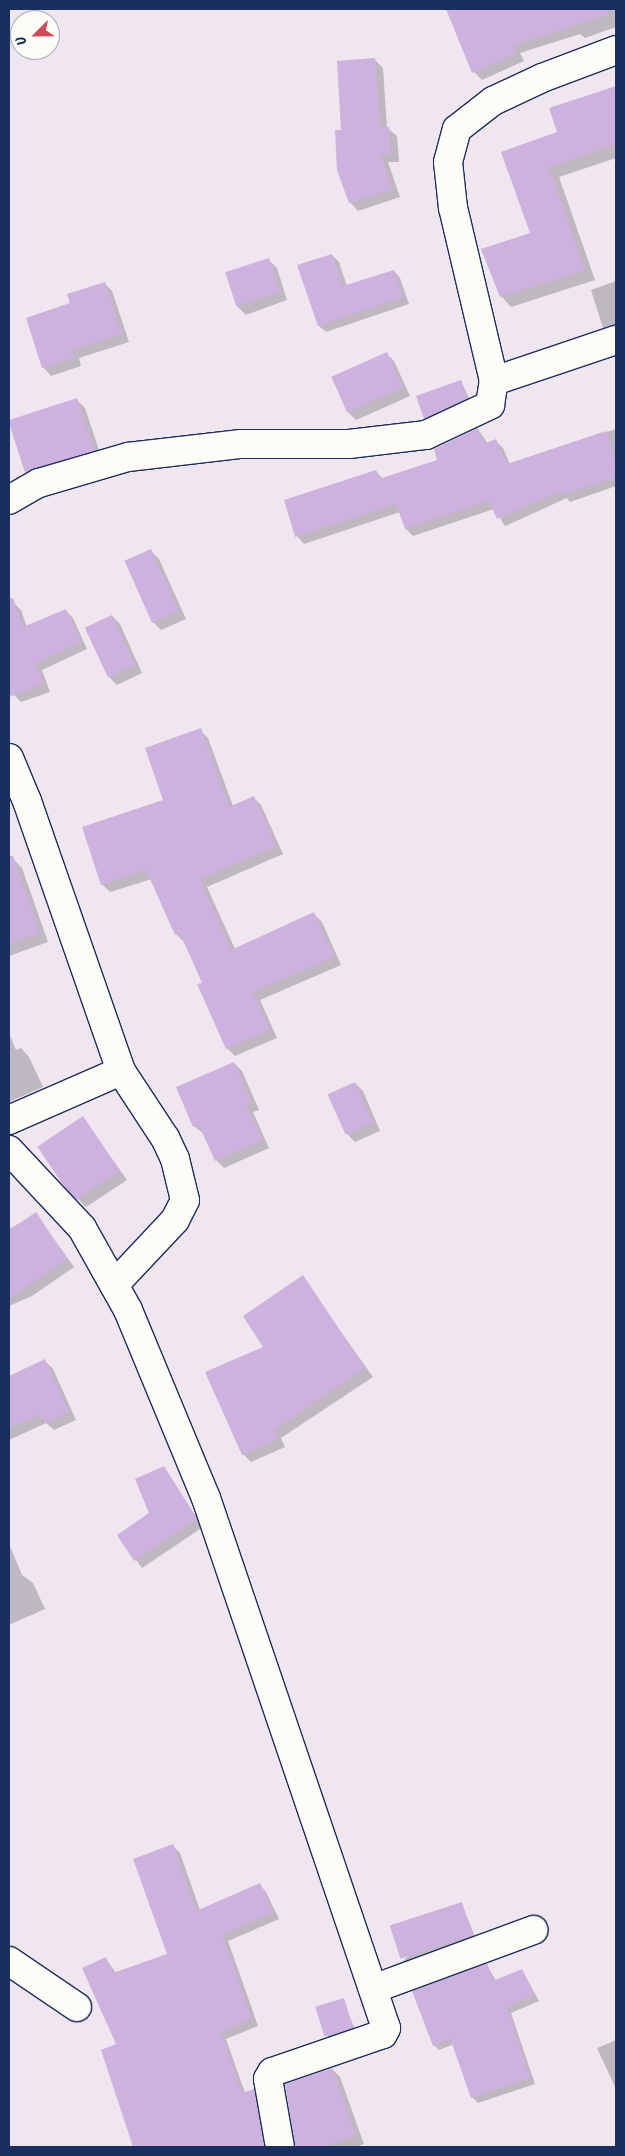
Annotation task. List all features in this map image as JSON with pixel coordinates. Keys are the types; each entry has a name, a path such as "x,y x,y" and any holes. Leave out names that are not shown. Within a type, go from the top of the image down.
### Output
{"street":[{"path":"9,500 39,483 128,457 241,444 349,444 426,435 490,405 494,381 453,208 448,162 457,130 494,101 542,78 616,50"},
{"path":"494,381 616,340"},
{"path":"9,758 27,801 121,1071 165,1138 175,1159 185,1200 175,1220 114,1285"},
{"path":"9,1120 121,1071"},
{"path":"9,1150 82,1228 128,1310 206,1498 386,2028 384,2032 268,2076 280,2147"},
{"path":"373,1989 533,1930"},
{"path":"9,1961 77,2007"}],"building":[{"path":"446,9 607,9 608,15 513,45 517,53 472,73"},
{"path":"375,58 380,127 389,127 391,154 381,155 392,189 349,203 337,170 335,130 341,130 337,61"},
{"path":"616,86 616,144 549,167 585,270 500,297 481,249 530,233 501,152 557,132 549,108"},
{"path":"332,254 343,286 394,270 403,297 318,326 297,265"},
{"path":"269,258 280,292 236,306 225,272"},
{"path":"105,282 122,334 71,350 74,358 42,368 26,318 70,303 67,294"},
{"path":"387,352 403,388 347,412 331,377"},
{"path":"461,380 468,398 424,419 416,396"},
{"path":"77,398 94,451 26,474 9,420"},
{"path":"478,428 484,444 496,439 507,464 606,431 616,461 616,477 562,495 561,491 497,519 489,501 405,529 396,504 295,537 284,500 376,470 379,479 437,460 434,449"},
{"path":"151,549 179,611 152,623 125,561"},
{"path":"9,598 13,598 23,627 66,609 81,642 36,663 43,684 9,697"},
{"path":"112,615 135,665 108,678 85,628"},
{"path":"201,728 229,807 254,796 276,846 200,879 231,950 314,912 334,957 253,992 270,1030 226,1049 197,984 202,983 180,933 175,935 146,870 101,885 82,827 163,800 145,748"},
{"path":"9,856 13,856 40,933 9,944"},
{"path":"234,1062 251,1101 246,1104 262,1140 215,1161 199,1125 193,1127 176,1087"},
{"path":"355,1082 373,1122 345,1134 328,1094"},
{"path":"83,1116 120,1171 74,1201 37,1147"},
{"path":"36,1212 67,1259 9,1299 9,1231"},
{"path":"303,1275 365,1368 274,1430 278,1439 242,1455 205,1372 263,1347 243,1316"},
{"path":"45,1359 69,1412 45,1423 41,1414 9,1428 9,1376"},
{"path":"164,1466 197,1519 134,1561 117,1535 149,1513 135,1479"},
{"path":"173,1844 196,1911 260,1883 273,1912 222,1935 252,2019 221,2032 242,2093 254,2089 264,2147 133,2147 101,2050 116,2044 82,1968 106,1957 113,1973 167,1954 133,1859"},
{"path":"462,1902 473,1935 401,1959 390,1925"},
{"path":"487,1963 493,1981 522,1969 534,1995 507,2007 530,2078 471,2098 450,2038 433,2046 412,1991"},
{"path":"344,1998 353,2028 324,2036 315,2007"},
{"path":"332,2068 356,2136 323,2147 295,2147 285,2084"}]}
